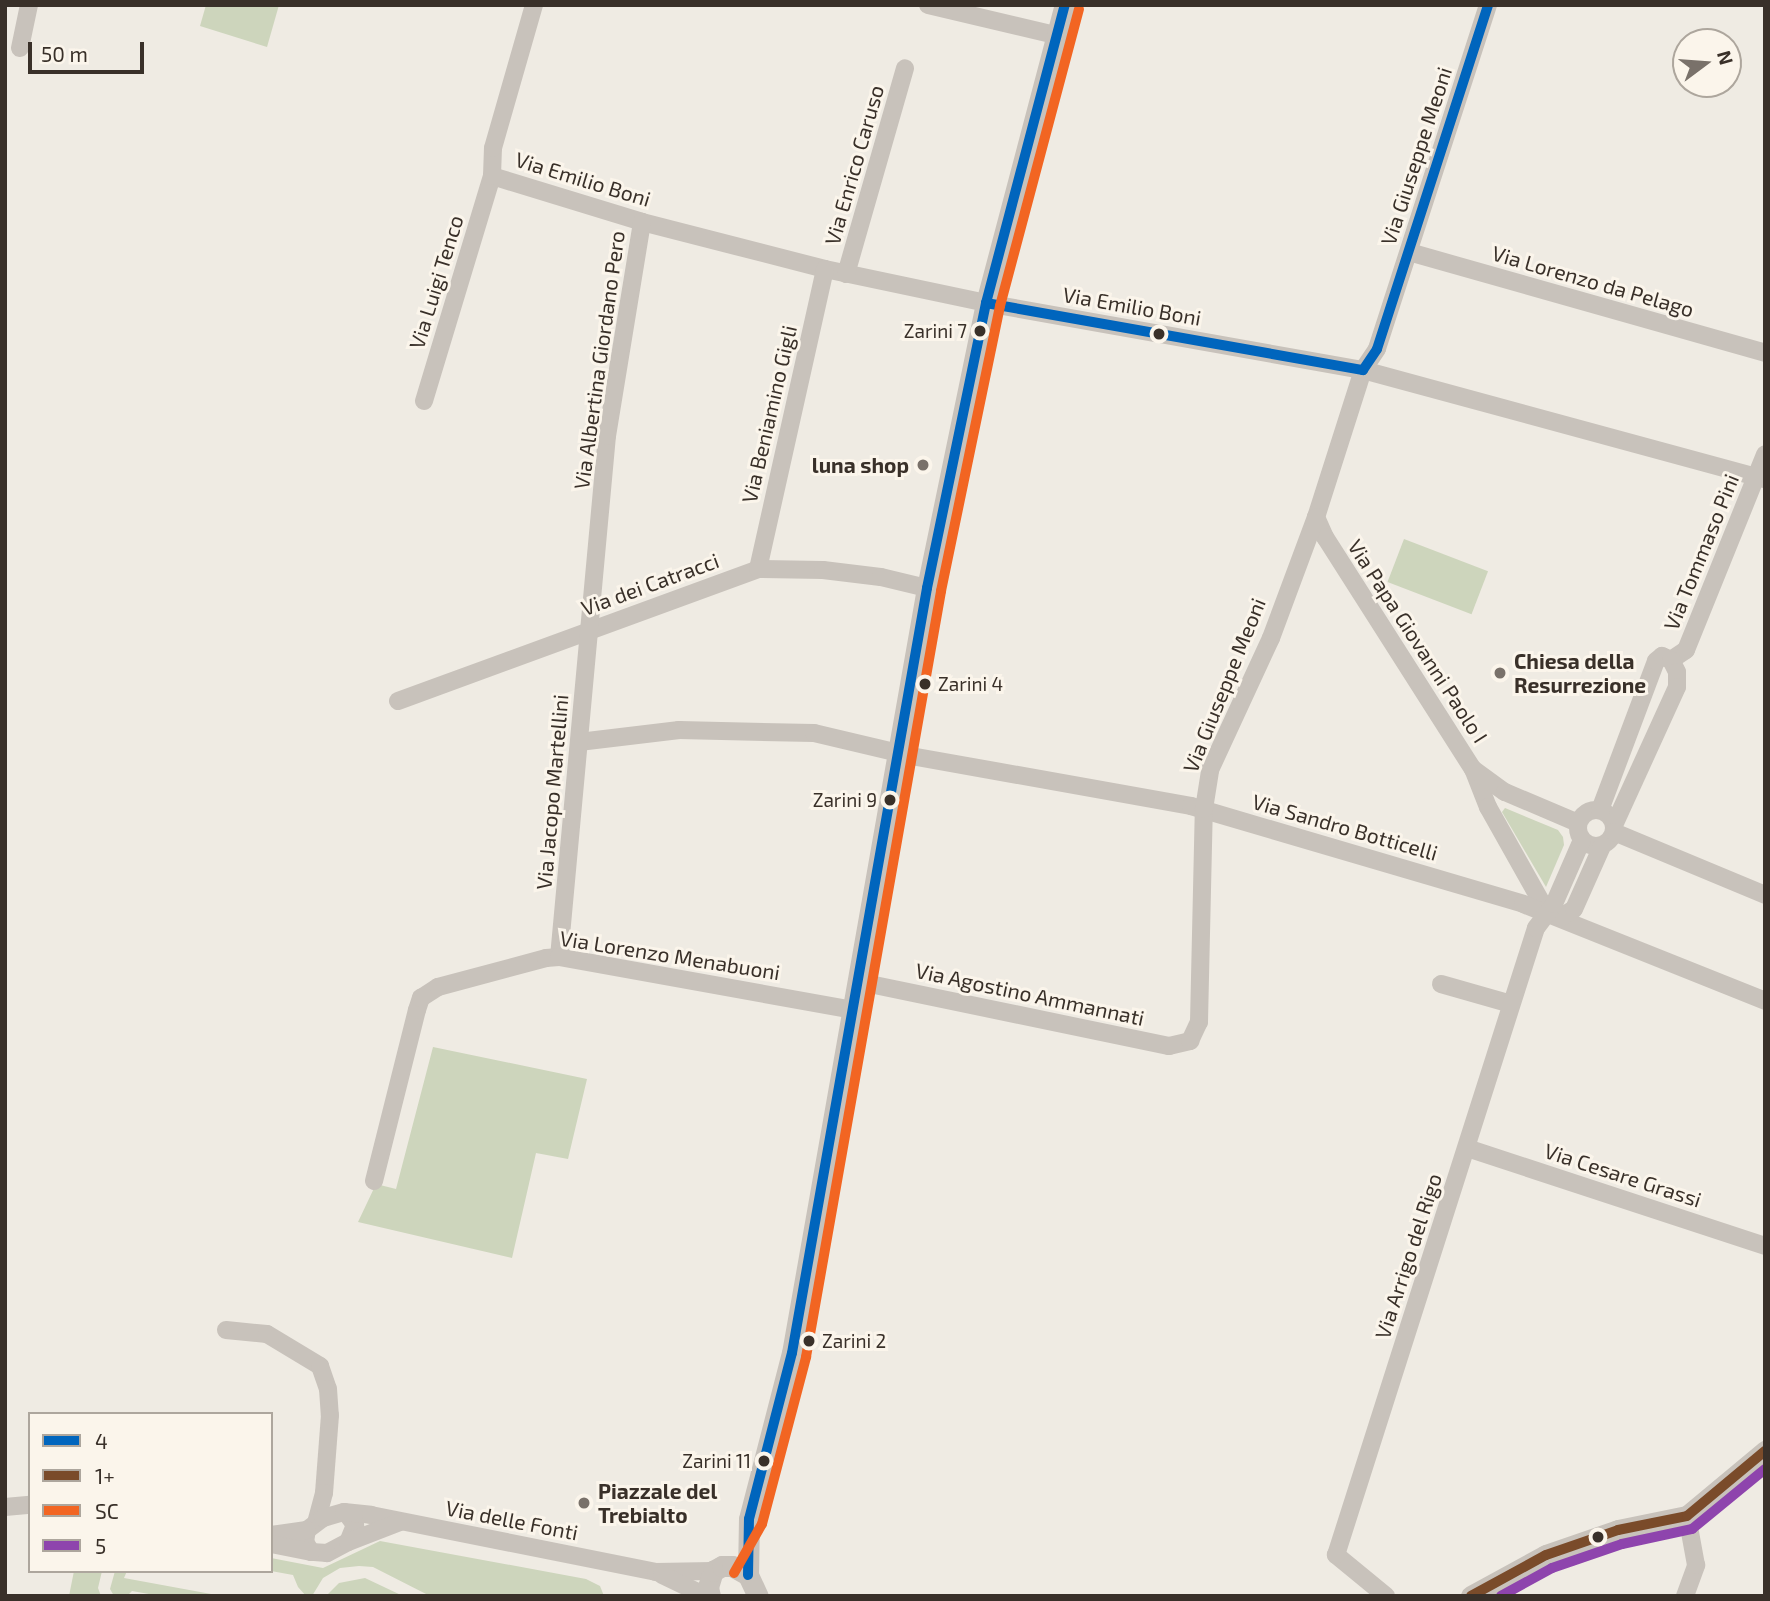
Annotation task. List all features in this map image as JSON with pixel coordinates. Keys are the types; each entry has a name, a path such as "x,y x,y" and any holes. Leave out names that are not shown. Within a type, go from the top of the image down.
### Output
{"street":[{"path":"20,48 29,5"},
{"name":"Via Luigi Tenco","path":"424,401 492,176 493,148 534,5"},
{"path":"928,5 1059,36"},
{"path":"708,1596 708,1587 717,1569 749,1519 792,1353 860,982 927,588 986,303 1059,36 1065,5"},
{"name":"Via Giuseppe Meoni","path":"1190,1041 1199,1022 1204,809 1210,770 1271,638 1316,517 1363,370 1377,349 1488,5"},
{"name":"Via Enrico Caruso","path":"846,274 905,68"},
{"name":"Via Emilio Boni","path":"492,176 642,222 846,274 986,303 1363,370 1761,478"},
{"name":"Via Albertina Giordano Pero","path":"591,630 607,436 642,222"},
{"name":"Via Lorenzo da Pelago","path":"1409,252 1765,353"},
{"name":"Via Beniamino Gigli","path":"758,569 825,269"},
{"name":"Via Tommaso Pini","path":"1671,660 1686,650 1761,478 1765,454"},
{"name":"Via Papa Giovanni Paolo I","path":"1316,517 1325,537 1473,769 1488,807 1554,915"},
{"name":"Via dei Catracci","path":"398,701 758,569 835,571 881,577 927,588"},
{"name":"Via Jacopo Martellini","path":"559,957 591,630"},
{"name":"Via Tommaso Pini","path":"1554,915 1574,909 1676,687 1677,671 1671,660 1662,656 1656,661 1600,810"},
{"name":"Via Sandro Botticelli","path":"579,742 679,730 814,733 897,752 1204,809 1554,915 1765,1001"},
{"name":"Via Papa Giovanni Paolo I","path":"1473,769 1505,792 1580,832"},
{"path":"1554,915 1554,904 1589,811 1600,810 1609,815 1610,834"},
{"path":"1580,832 1591,846 1610,834"},
{"path":"1610,834 1765,895"},
{"name":"Via Arrigo del Rigo","path":"1386,1596 1336,1555 1536,928 1554,915"},
{"name":"Via Lorenzo Menabuoni","path":"374,1181 421,998 438,987 545,958 559,957 855,1010"},
{"name":"Via Agostino Ammannati","path":"860,982 1169,1046 1190,1041"},
{"path":"1441,984 1511,1004"},
{"name":"Via Cesare Grassi","path":"1467,1148 1765,1246"},
{"path":"226,1330 267,1334 320,1366 329,1402 326,1479 305,1542 311,1552"},
{"path":"1471,1596 1546,1555 1618,1530 1687,1516 1765,1451"},
{"path":"326,1479 330,1493 355,1525 348,1542"},
{"path":"5,1507 28,1505"},
{"name":"Via delle Fonti","path":"273,1535 312,1526 345,1513 371,1515 656,1572 708,1596"},
{"path":"1685,1596 1696,1565 1687,1516"},
{"path":"749,1519 758,1590"},
{"path":"273,1544 327,1553 400,1522"},
{"path":"717,1569 732,1566 758,1590"},
{"name":"Via delle Fonti","path":"656,1572 717,1569"}],"green space":[{"path":"206,5 279,5 267,47 200,26"},
{"path":"1404,539 1488,571 1472,614 1388,582"},
{"path":"1505,808 1558,830 1563,837 1564,845 1546,887 1502,812"},
{"path":"433,1047 587,1079 568,1159 536,1153 512,1258 358,1222 376,1184 396,1189"},
{"path":"380,1541 586,1579 600,1586 604,1596 430,1596 373,1567 359,1566 340,1568 323,1578 312,1596 306,1596 293,1575 273,1571 273,1558 323,1568"},
{"path":"74,1573 102,1573 98,1588 101,1596 69,1596"},
{"path":"114,1573 126,1573 124,1578 222,1596 160,1596 132,1591 127,1596 114,1596 110,1589"},
{"path":"365,1578 403,1596 326,1596 339,1583"}],"transit line":[{"name":"4","path":"748,1575 749,1519 792,1353 927,588 986,303 1065,5"},
{"name":"4","path":"1363,370 1377,349 1488,5"},
{"name":"SC","path":"734,1573 762,1524 806,1357 941,591 1000,306 1079,9"},
{"name":"4","path":"986,303 1363,370"},
{"name":"1+","path":"1471,1596 1546,1555 1618,1530 1687,1516 1765,1451"},
{"name":"5","path":"1501,1596 1552,1568 1622,1544 1692,1529 1765,1469"}],"place":[{"name":"Zarini 7","path":"980,331"},
{"name":"luna shop","path":"923,465"},
{"name":"Chiesa della Resurrezione","path":"1500,673"},
{"name":"Zarini 4","path":"925,684"},
{"name":"Zarini 9","path":"890,800"},
{"name":"Zarini 2","path":"809,1341"},
{"name":"Zarini 11","path":"764,1461"},
{"name":"Piazzale del Trebialto","path":"584,1503"}]}
